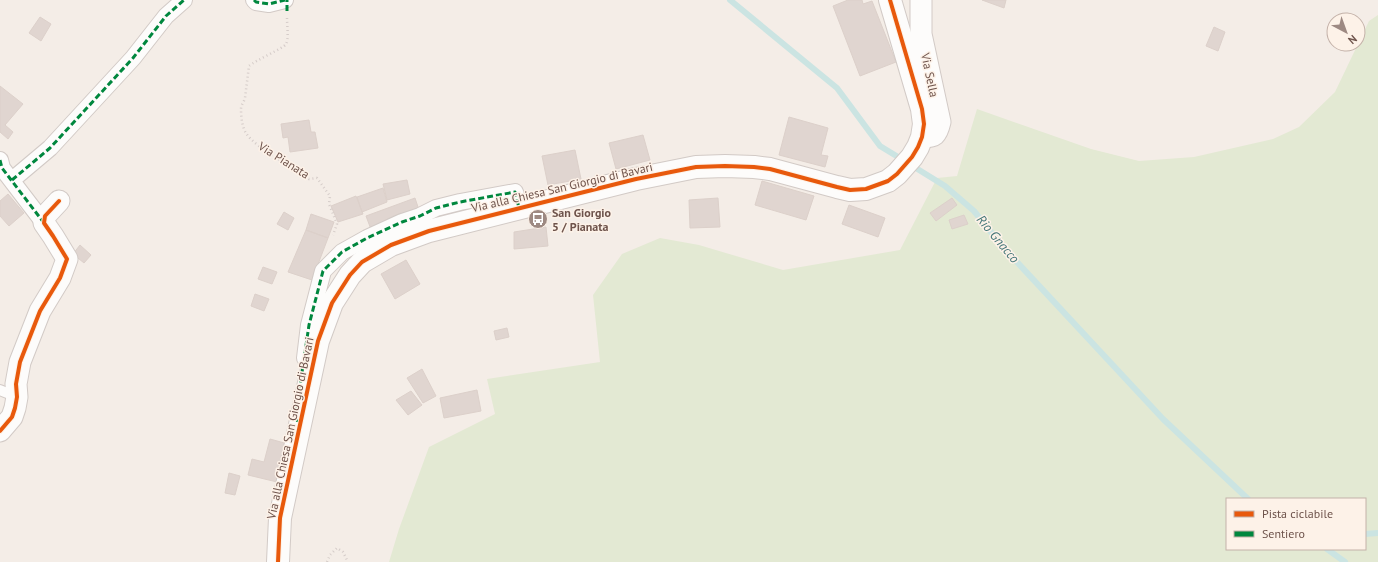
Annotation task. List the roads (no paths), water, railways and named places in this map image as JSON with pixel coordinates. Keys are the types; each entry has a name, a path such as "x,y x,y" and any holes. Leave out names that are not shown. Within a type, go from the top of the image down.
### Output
{"street":[{"path":"12,180 55,142 133,58 166,16 184,0"},
{"path":"254,0 256,2 269,4 286,4"},
{"name":"Via alla Chiesa San Giorgio di Bavari","path":"278,562 280,518 318,341 326,318 338,292 356,267 376,253 407,238 428,231 636,179 696,168 754,166 850,190 866,189 888,181 897,174 912,157 922,137 924,124 922,109 890,0"},
{"name":"Via Sella","path":"921,0 921,34 940,122 936,133 932,137 922,137"},
{"path":"0,160 2,168 44,223 67,259 60,278 40,311 20,362 16,384 8,394 15,408 12,416 0,431"},
{"path":"302,421 295,420 310,325 323,271 342,252 402,222 420,216 436,208 460,202 515,192 519,208"},
{"path":"44,223 46,216 59,201"}],"waterway":[{"name":"Rio Gnacco","path":"730,0 837,88 880,146 903,160"},
{"name":"Rio Gnacco","path":"911,165 945,186 974,211 1003,247 1163,419 1247,498"},
{"path":"1366,534 1378,533"},
{"path":"1328,550 1345,562"}],"place":[{"name":"San Giorgio 5 / Pianata","path":"538,219"}]}
